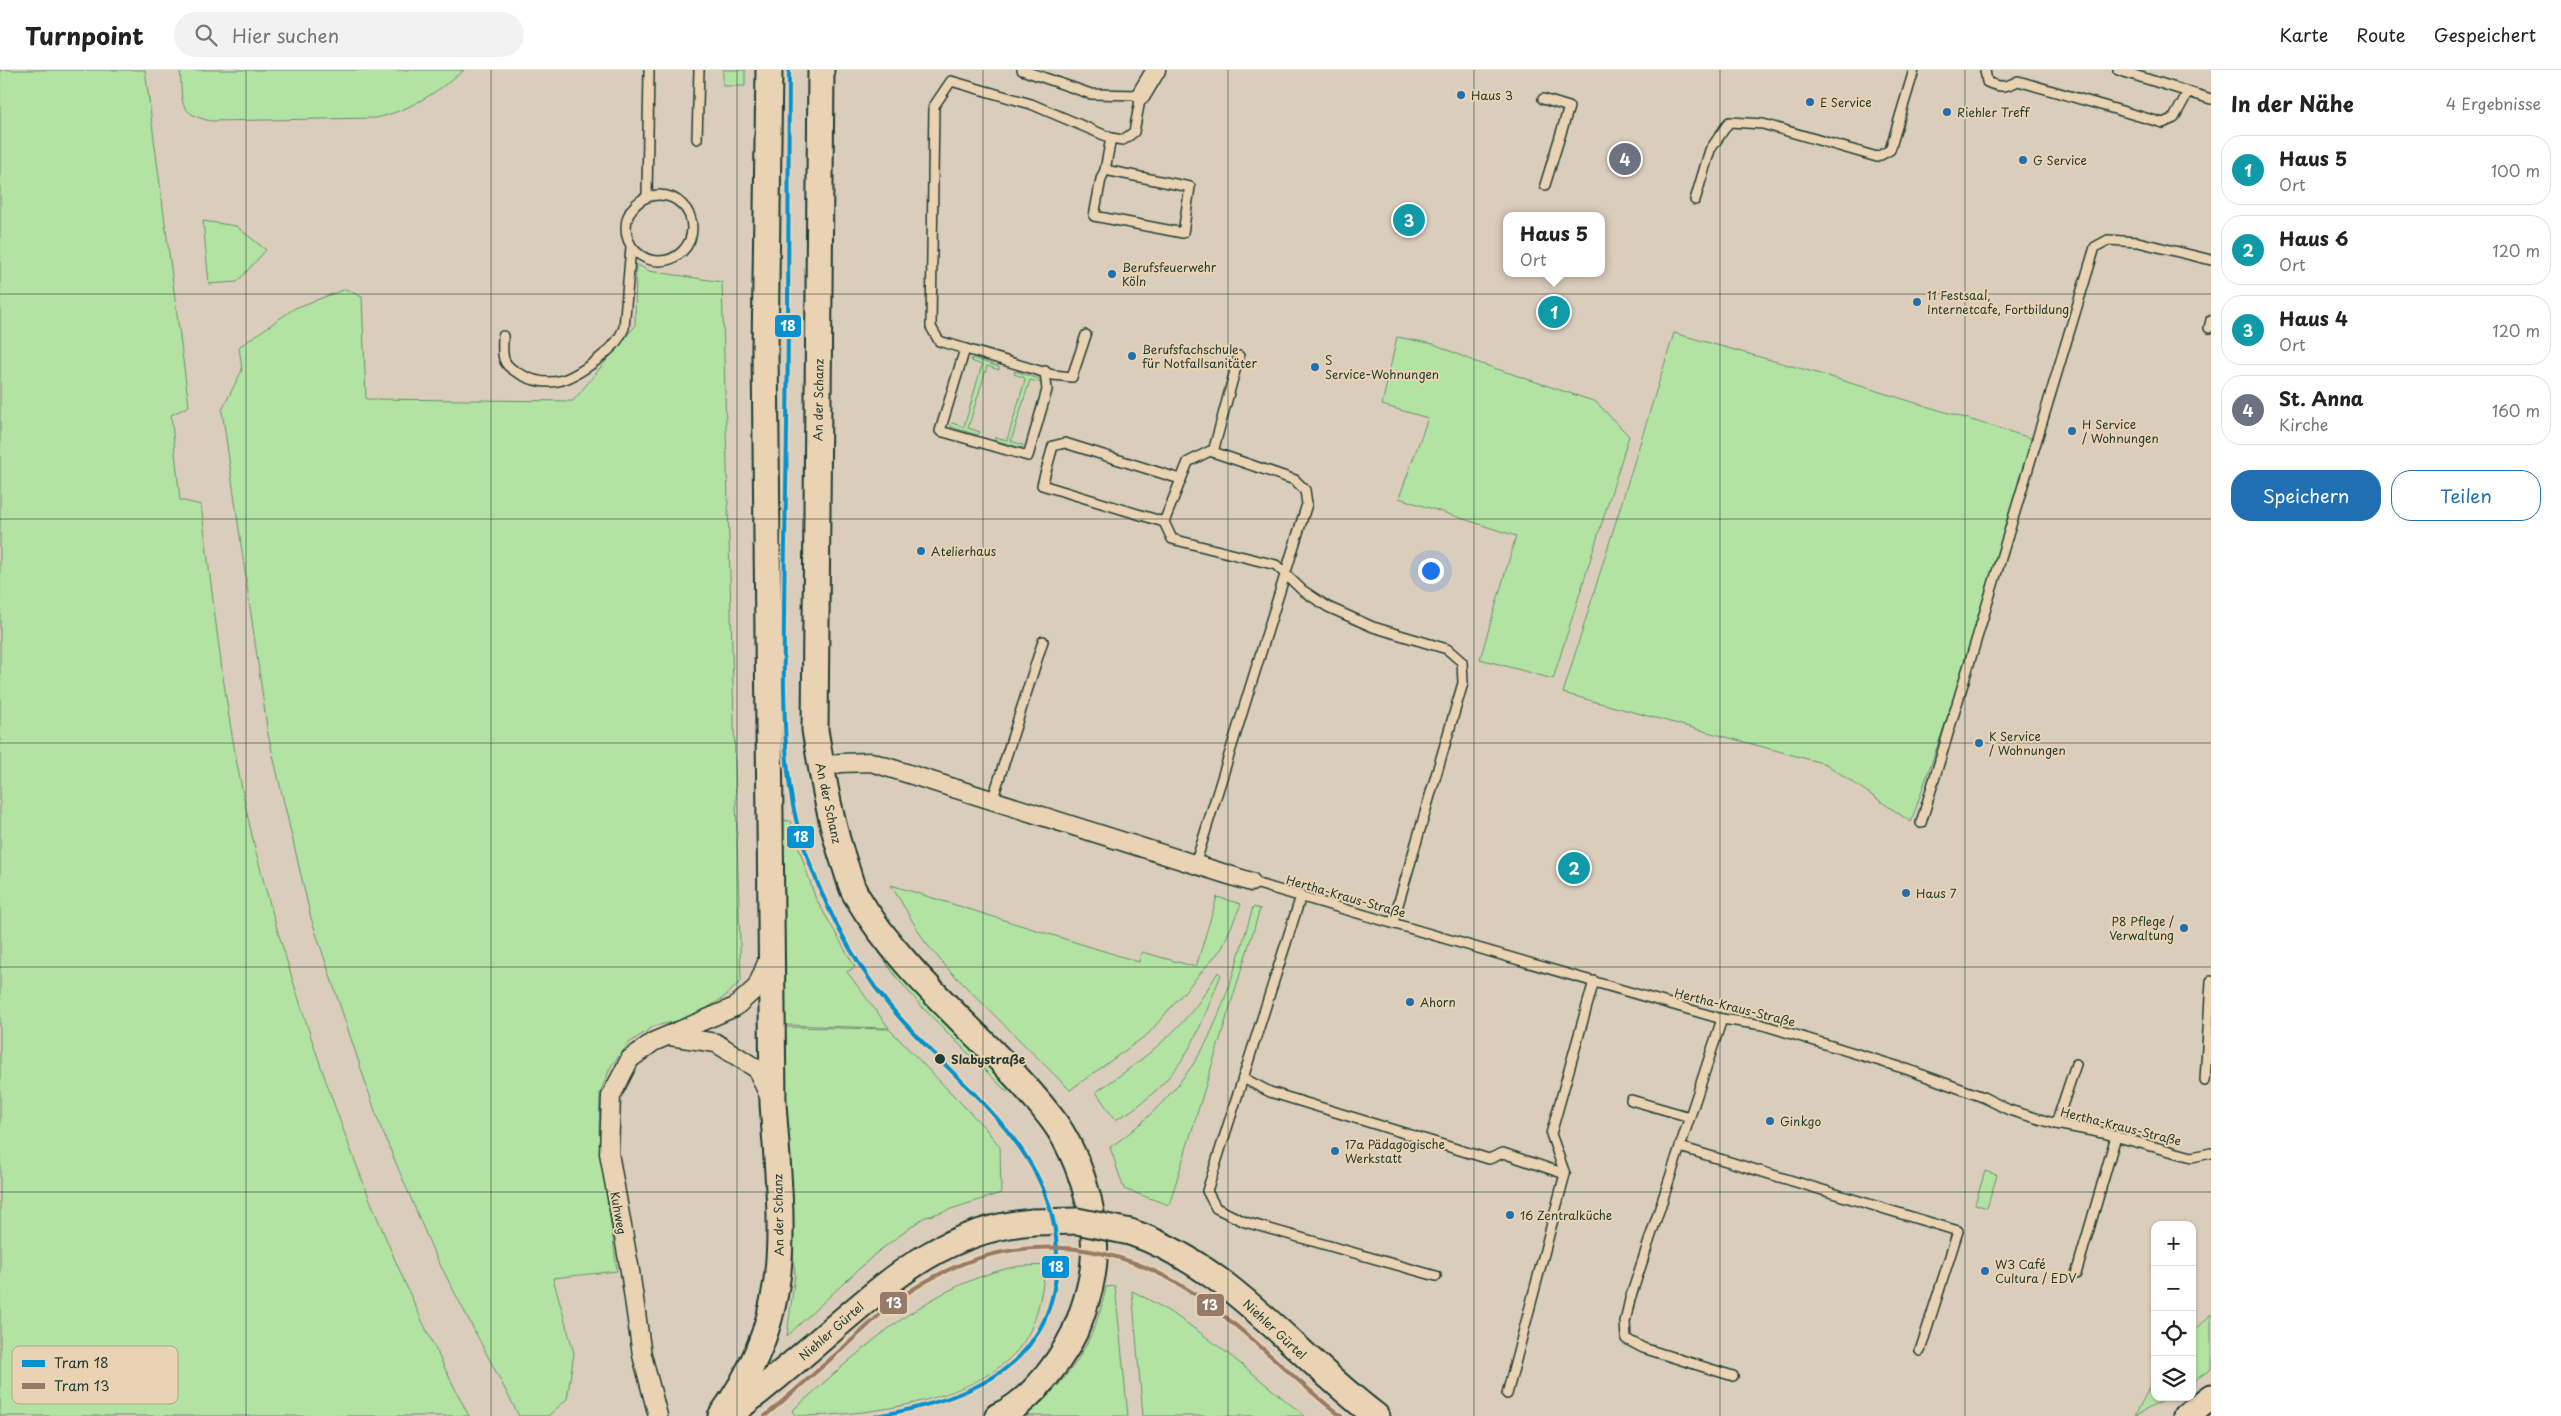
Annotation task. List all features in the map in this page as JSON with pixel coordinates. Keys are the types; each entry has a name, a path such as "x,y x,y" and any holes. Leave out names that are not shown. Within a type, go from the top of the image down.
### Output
{"main road":[{"name":"An der Schanz","path":"733,1408 756,1360 770,1321 779,1277 780,1213 773,1104 765,361 769,70"},
{"name":"An der Schanz","path":"821,70 815,730 835,837 855,894 895,950 1051,1116 1074,1158 1084,1183 1091,1213 1095,1259 1088,1296 1074,1337 1036,1388 1005,1413 998,1416"},
{"name":"Niehler Gürtel","path":"733,1408 889,1281 917,1261 947,1244 979,1232 1033,1222 1077,1221 1130,1232 1168,1246 1212,1273 1313,1364 1376,1416"},
{"path":"2186,1416 2211,1397"}],"street":[{"path":"1142,95 1156,70"},
{"path":"821,768 840,763 871,762 1251,882"},
{"name":"Kuhweg","path":"658,1416 642,1355 630,1271 609,1153 611,1096 630,1059 653,1042 735,1006 757,987 771,952"},
{"path":"670,1036 716,1044 757,1069 773,1104"}],"lane":[{"path":"647,196 649,70"},
{"path":"697,139 699,70"},
{"path":"1022,70 1090,94 1142,95 1134,132 1123,140 1111,138 1031,104 951,81 934,106 931,327 938,341 1053,375 1072,377 1086,335"},
{"path":"1695,200 1710,150 1729,122 1763,124 1878,157 1890,150 1914,70"},
{"path":"1985,70 1987,82 1996,86 2004,87 2018,82 2163,123 2174,118 2188,92"},
{"path":"2118,70 2211,99"},
{"path":"1543,99 1569,107 1545,185"},
{"path":"1105,170 1190,188 1183,233 1094,216 1111,138"},
{"path":"664,194 680,202 690,216 692,232 685,248 672,259 650,260 639,255 631,247 626,237 625,225 628,214 634,204 647,196 664,194"},
{"path":"1921,823 2095,247 2108,240 2138,242 2211,260"},
{"path":"503,336 504,359 511,369 532,380 547,382 575,377 620,339 624,328 631,247"},
{"path":"965,349 940,431 1028,456 1047,390 1045,372"},
{"path":"1213,452 1239,356"},
{"path":"1164,522 1042,484 1053,446 1065,444 1180,479"},
{"path":"1195,865 1284,572 1307,504 1304,490 1295,480 1213,452 1202,454 1188,462 1180,479 1164,522 1172,540 1276,564 1284,572 1302,590 1328,607 1373,626 1447,649 1462,662 1463,683 1393,922"},
{"path":"992,801 1043,641"},
{"name":"Hertha-Kraus-Straße","path":"1251,882 1722,1019 1763,1025 1906,1069 1983,1097 2009,1110 2056,1124 2116,1136 2192,1157 2211,1153"},
{"path":"1301,896 1207,1191 1216,1208 1245,1222 1436,1276"},
{"path":"1507,1394 1565,1174 1551,1134 1594,981"},
{"path":"2205,1081 2211,981"},
{"path":"1722,1019 1630,1299 1626,1322 1626,1339 1643,1348 1733,1376"},
{"path":"2056,1124 2076,1064"},
{"path":"1243,1078 1270,1092 1489,1159 1503,1154 1565,1174"},
{"path":"1631,1100 1690,1117"},
{"path":"2076,1274 2116,1136"},
{"path":"1680,1147 1958,1231 1920,1351"}],"green space":[{"path":"0,70 145,70 189,406 171,415 180,500 201,505 225,692 238,767 257,854 292,978 317,1056 355,1161 397,1265 469,1416 0,1416"},
{"path":"180,70 464,70 444,86 412,105 389,115 376,118 211,121 200,118 187,110 182,98"},
{"path":"723,70 745,70 745,86 723,86"},
{"path":"203,221 236,226 266,250 237,282 209,284"},
{"path":"636,264 649,271 722,282 741,981 723,998 699,1013 682,1020 654,1026 629,1043 611,1066 600,1093 599,1132 617,1271 553,1278 574,1353 567,1399 548,1416 519,1416 434,1253 379,1123 311,918 268,734 222,410 242,370 239,347 295,308 346,289 362,297 366,399 573,401 635,326"},
{"path":"1674,333 1831,377 2037,440 1978,629 1911,822 1826,764 1563,693"},
{"path":"1397,337 1434,344 1473,361 1596,402 1629,436 1553,679 1480,659 1516,536 1399,498 1428,418 1382,405"},
{"path":"972,358 999,367 999,370 987,366 968,428 980,432 978,435 951,427 952,423 964,427 982,365 971,361"},
{"path":"1015,371 1042,380 1042,383 1030,380 1011,441 1023,445 1022,448 995,440 995,437 1007,440 1024,384 1025,378 1014,374"},
{"path":"780,820 790,821 815,897 855,967 847,972 889,1028 784,1025"},
{"path":"891,885 1139,962 1142,952 1196,967 1217,897 1241,904 1222,948 1148,1034 1070,1090 949,970 925,942"},
{"path":"1253,907 1260,909 1169,1205 1124,1189 1110,1147 1153,1112 1191,1068 1201,1052 1222,1006"},
{"path":"879,939 1014,1086 1007,1092 923,1008 897,978 873,944"},
{"path":"1218,972 1221,975 1199,1028 1177,1067 1148,1098 1115,1120 1096,1092 1134,1065 1171,1034 1196,1006"},
{"path":"784,1027 889,1029 986,1129 1000,1147 1001,1193 923,1218 875,1254 787,1336 795,1275 787,1171"},
{"path":"1985,1171 1997,1175 1987,1208 1975,1204"},
{"path":"1046,1265 1037,1312 1026,1338 1008,1360 984,1377 955,1391 922,1401 888,1408 855,1413 796,1416 792,1411 866,1346 919,1307 977,1278 1014,1267"},
{"path":"1115,1286 1128,1416 1026,1416 1055,1389 1078,1359 1095,1326 1106,1287"},
{"path":"1132,1291 1156,1304 1200,1333 1305,1416 1143,1416"},
{"path":"2211,1314 2211,1369 2196,1379 2196,1356 2196,1330"},
{"path":"2151,1384 2151,1401 2162,1401 2135,1416"}],"tram line":[{"name":"18","path":"789,70 788,383 784,688 787,766 797,822 818,884 838,927 861,967 888,1004 913,1032 995,1117 1019,1147 1039,1179 1052,1215 1057,1254 1053,1292 1042,1324 1025,1350 1002,1371 975,1387 944,1400 876,1416"},
{"name":"13","path":"765,1416 898,1299 915,1288 950,1269 987,1256 1023,1249 1060,1248 1097,1252 1133,1262 1168,1278 1202,1299 1220,1313 1341,1416"}],"place":[{"name":"Haus 3","path":"1461,95"},
{"name":"E Service","path":"1810,102"},
{"name":"Riehler Treff","path":"1947,112"},
{"name":"St. Anna","path":"1625,159"},
{"name":"G Service","path":"2023,160"},
{"name":"Haus 4","path":"1409,220"},
{"name":"Berufsfeuerwehr Köln","path":"1112,274"},
{"name":"11 Festsaal, Internetcafe, Fortbildung","path":"1917,302"},
{"name":"Haus 5","path":"1554,312"},
{"name":"Berufsfachschule für Notfallsanitäter","path":"1132,356"},
{"name":"S Service-Wohnungen","path":"1315,367"},
{"name":"H Service / Wohnungen","path":"2072,431"},
{"name":"Atelierhaus","path":"921,551"},
{"name":"K Service / Wohnungen","path":"1979,743"},
{"name":"Haus 6","path":"1574,868"},
{"name":"Haus 7","path":"1906,893"},
{"name":"P8 Pflege / Verwaltung","path":"2184,928"},
{"name":"Ahorn","path":"1410,1002"},
{"name":"Slabystraße","path":"940,1059"},
{"name":"Ginkgo","path":"1770,1121"},
{"name":"17a Pädagogische Werkstatt","path":"1335,1151"},
{"name":"16 Zentralküche","path":"1510,1215"},
{"name":"W3 Café Cultura / EDV","path":"1985,1271"}]}
